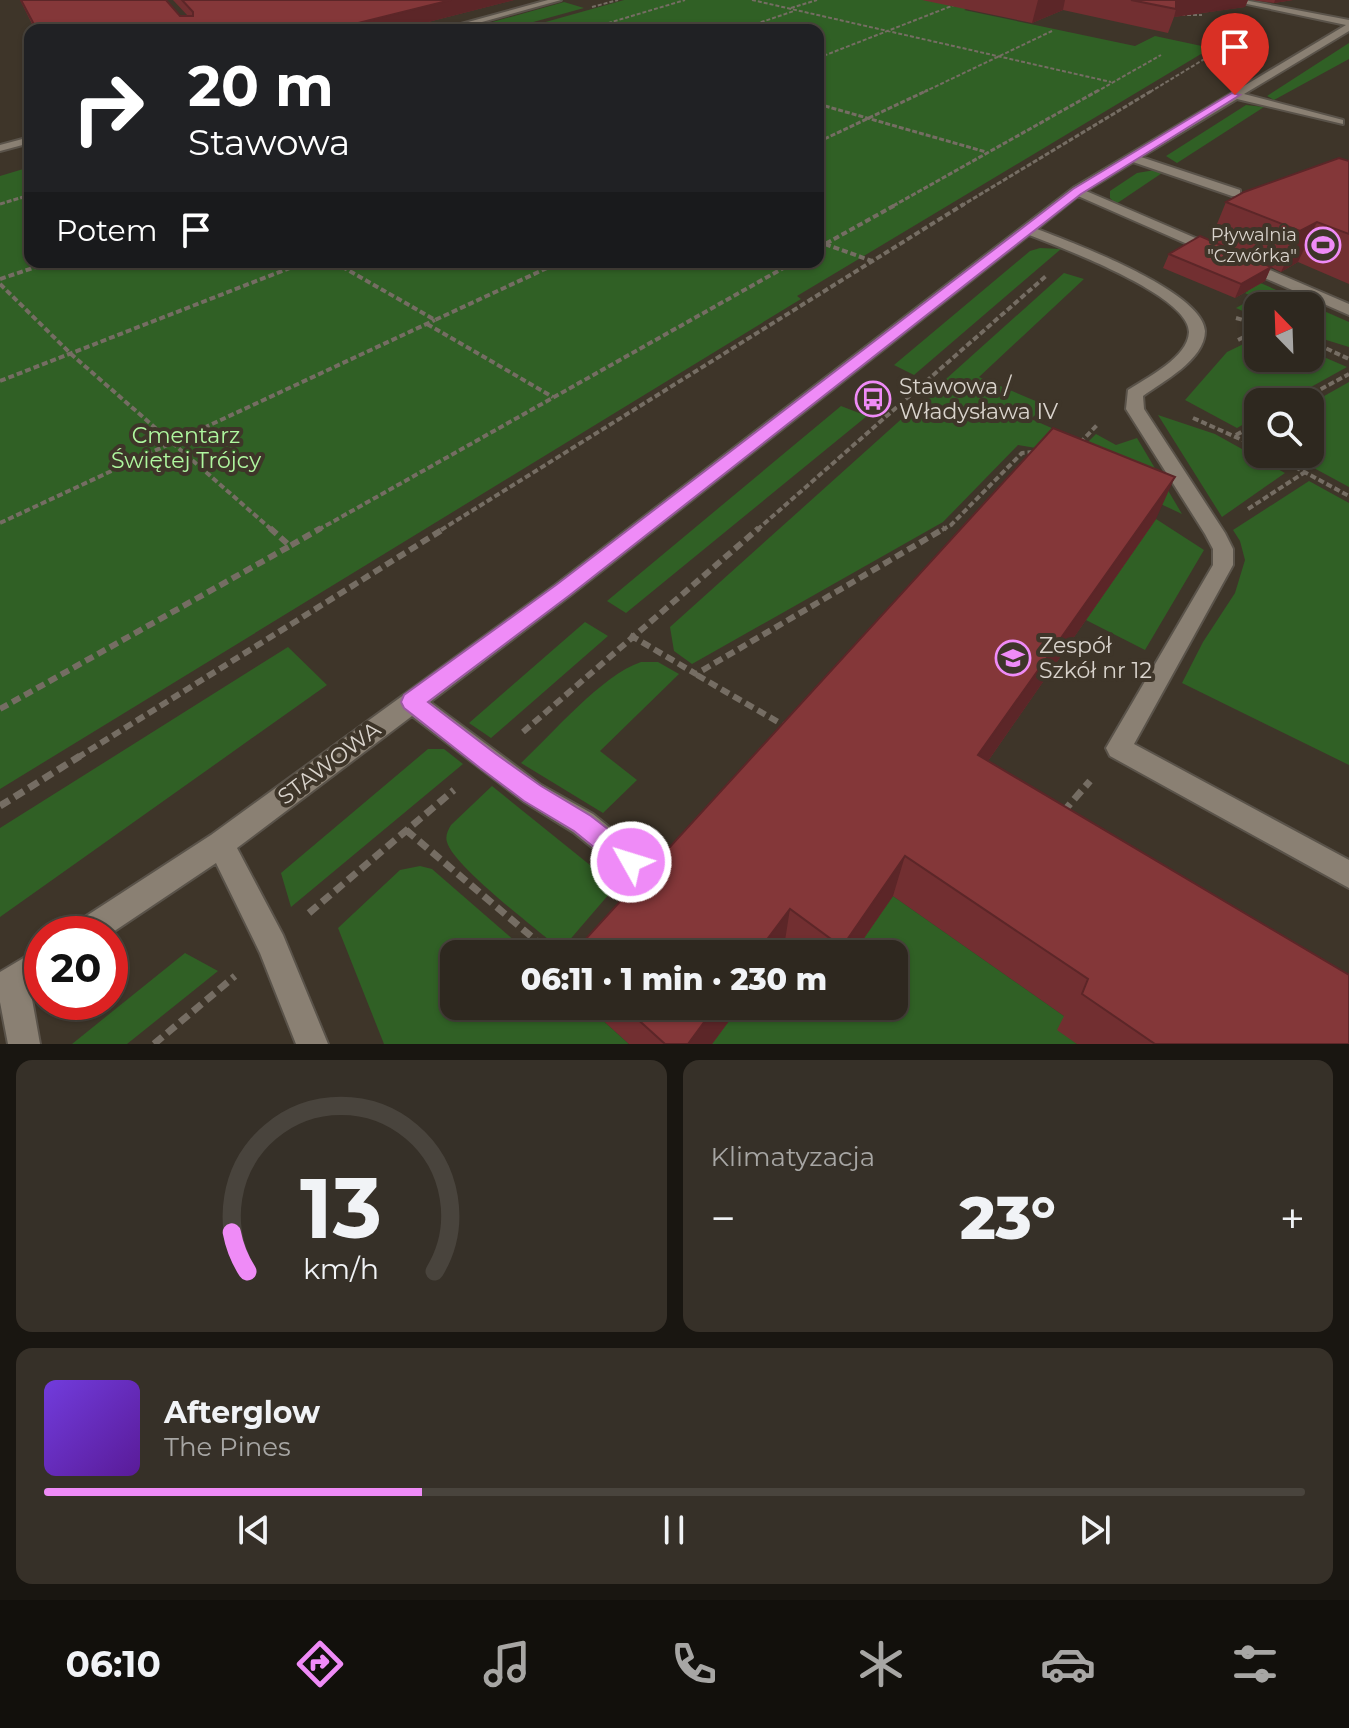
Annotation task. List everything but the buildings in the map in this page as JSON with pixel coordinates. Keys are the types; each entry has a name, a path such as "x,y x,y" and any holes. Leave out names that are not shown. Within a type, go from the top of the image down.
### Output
{"street":[{"path":"466,24 557,0"},
{"path":"1232,0 1347,29"},
{"name":"STAWOWA","path":"111,916 221,844 563,590 1077,191 1347,29"},
{"path":"1235,95 1339,122"},
{"path":"0,148 24,142"},
{"path":"1131,158 1236,193"},
{"path":"1077,191 1349,310"},
{"path":"1027,230 1078,248 1159,290 1177,302 1195,321 1197,331 1190,350 1134,394 1135,409 1215,533 1223,549 1223,565 1119,748 1349,875"},
{"path":"412,702 532,793 583,823 655,881"},
{"path":"221,844 272,945 312,1044"},
{"path":"24,974 6,986 24,1044"}],"path":[{"path":"605,24 685,0"},
{"path":"752,0 1112,82"},
{"path":"790,9 817,0"},
{"path":"824,56 967,0"},
{"path":"755,24 796,10"},
{"path":"1176,14 1196,17 1182,13"},
{"path":"824,139 1052,31"},
{"path":"0,806 873,261 1248,32"},
{"path":"825,244 1161,55"},
{"path":"824,106 988,152"},
{"path":"0,204 24,197"},
{"path":"825,244 873,261"},
{"path":"154,1044 488,761 1078,248"},
{"path":"35,268 0,281 71,354 290,546"},
{"path":"0,381 290,268"},
{"path":"344,268 435,320"},
{"path":"0,523 547,268"},
{"path":"0,709 783,268"},
{"path":"426,324 554,398"},
{"path":"1234,342 1244,337"},
{"path":"1324,347 1349,359"},
{"path":"1323,388 1349,374"},
{"path":"1184,415 1244,440"},
{"path":"1236,436 1244,431"},
{"path":"696,674 951,525 1022,453 1035,452 1049,458"},
{"path":"1297,468 1349,496"},
{"path":"1215,533 1268,494 1305,472"},
{"path":"632,636 790,729"},
{"path":"1056,820 1119,748"},
{"path":"406,830 536,940"}],"green space":[{"name":"Cmentarz Świętej Trójcy","path":"624,0 987,0 964,10 1135,46 1155,36 1211,48 797,296 801,299 0,789 0,176 24,169 24,268 824,268 824,24 538,24"},
{"path":"564,2 584,8 526,24 485,24"},
{"path":"1349,43 1349,59 1274,100 1267,96"},
{"path":"1246,105 1264,107 1177,163 1166,156"},
{"path":"1165,171 1116,204 1110,198 1110,191 1137,173"},
{"path":"1061,249 914,375 894,365 1030,251"},
{"path":"1064,273 1084,279 979,377 1045,405 1031,419 1077,439 1036,448 1018,445 943,522 692,664 674,651 670,627"},
{"path":"1240,274 1281,292 1246,292"},
{"path":"1324,311 1349,322 1349,347 1324,339"},
{"path":"1244,344 1244,372 1324,372 1324,357 1347,367 1309,388 1244,388 1244,424 1237,428 1185,400 1227,352"},
{"path":"1349,382 1349,487 1314,468 1324,468 1324,396"},
{"path":"841,406 867,416 626,613 607,601"},
{"path":"1158,415 1215,434 1244,450 1244,468 1276,468 1285,473 1222,517"},
{"path":"1096,434 1116,445 1137,438 1182,514 1069,461"},
{"path":"1309,481 1349,503 1349,765 1182,683 1203,642 1235,593 1245,560 1240,541 1233,530"},
{"path":"1156,519 1204,550 1145,650 1086,620"},
{"path":"585,622 608,636 491,738 469,723"},
{"path":"288,647 327,685 0,917 0,828"},
{"path":"641,662 658,662 679,674 600,751 637,780 603,813 521,763 594,692"},
{"path":"428,749 444,749 463,764 291,907 281,873"},
{"path":"492,786 616,886 570,940 549,940 464,866 447,842 451,825"},
{"path":"420,866 432,869 514,940 440,940 440,1020 602,1020 629,1044 384,1044 338,928 400,870"},
{"path":"893,896 1064,1016 1077,1044 712,1044 730,1020 908,1020 908,940 863,940"},
{"path":"185,953 218,971 127,1044 72,1044 102,1020 128,1020 128,999"}],"place":[{"name":"Pływalnia \"Czwórka\"","path":"1323,245"},
{"name":"Stawowa / Władysława IV","path":"873,399"},
{"name":"Zespół Szkół nr 12","path":"1013,658"}],"route":[{"path":"631,862 583,823 532,793 412,702 563,590 1077,191 1235,95"}]}
